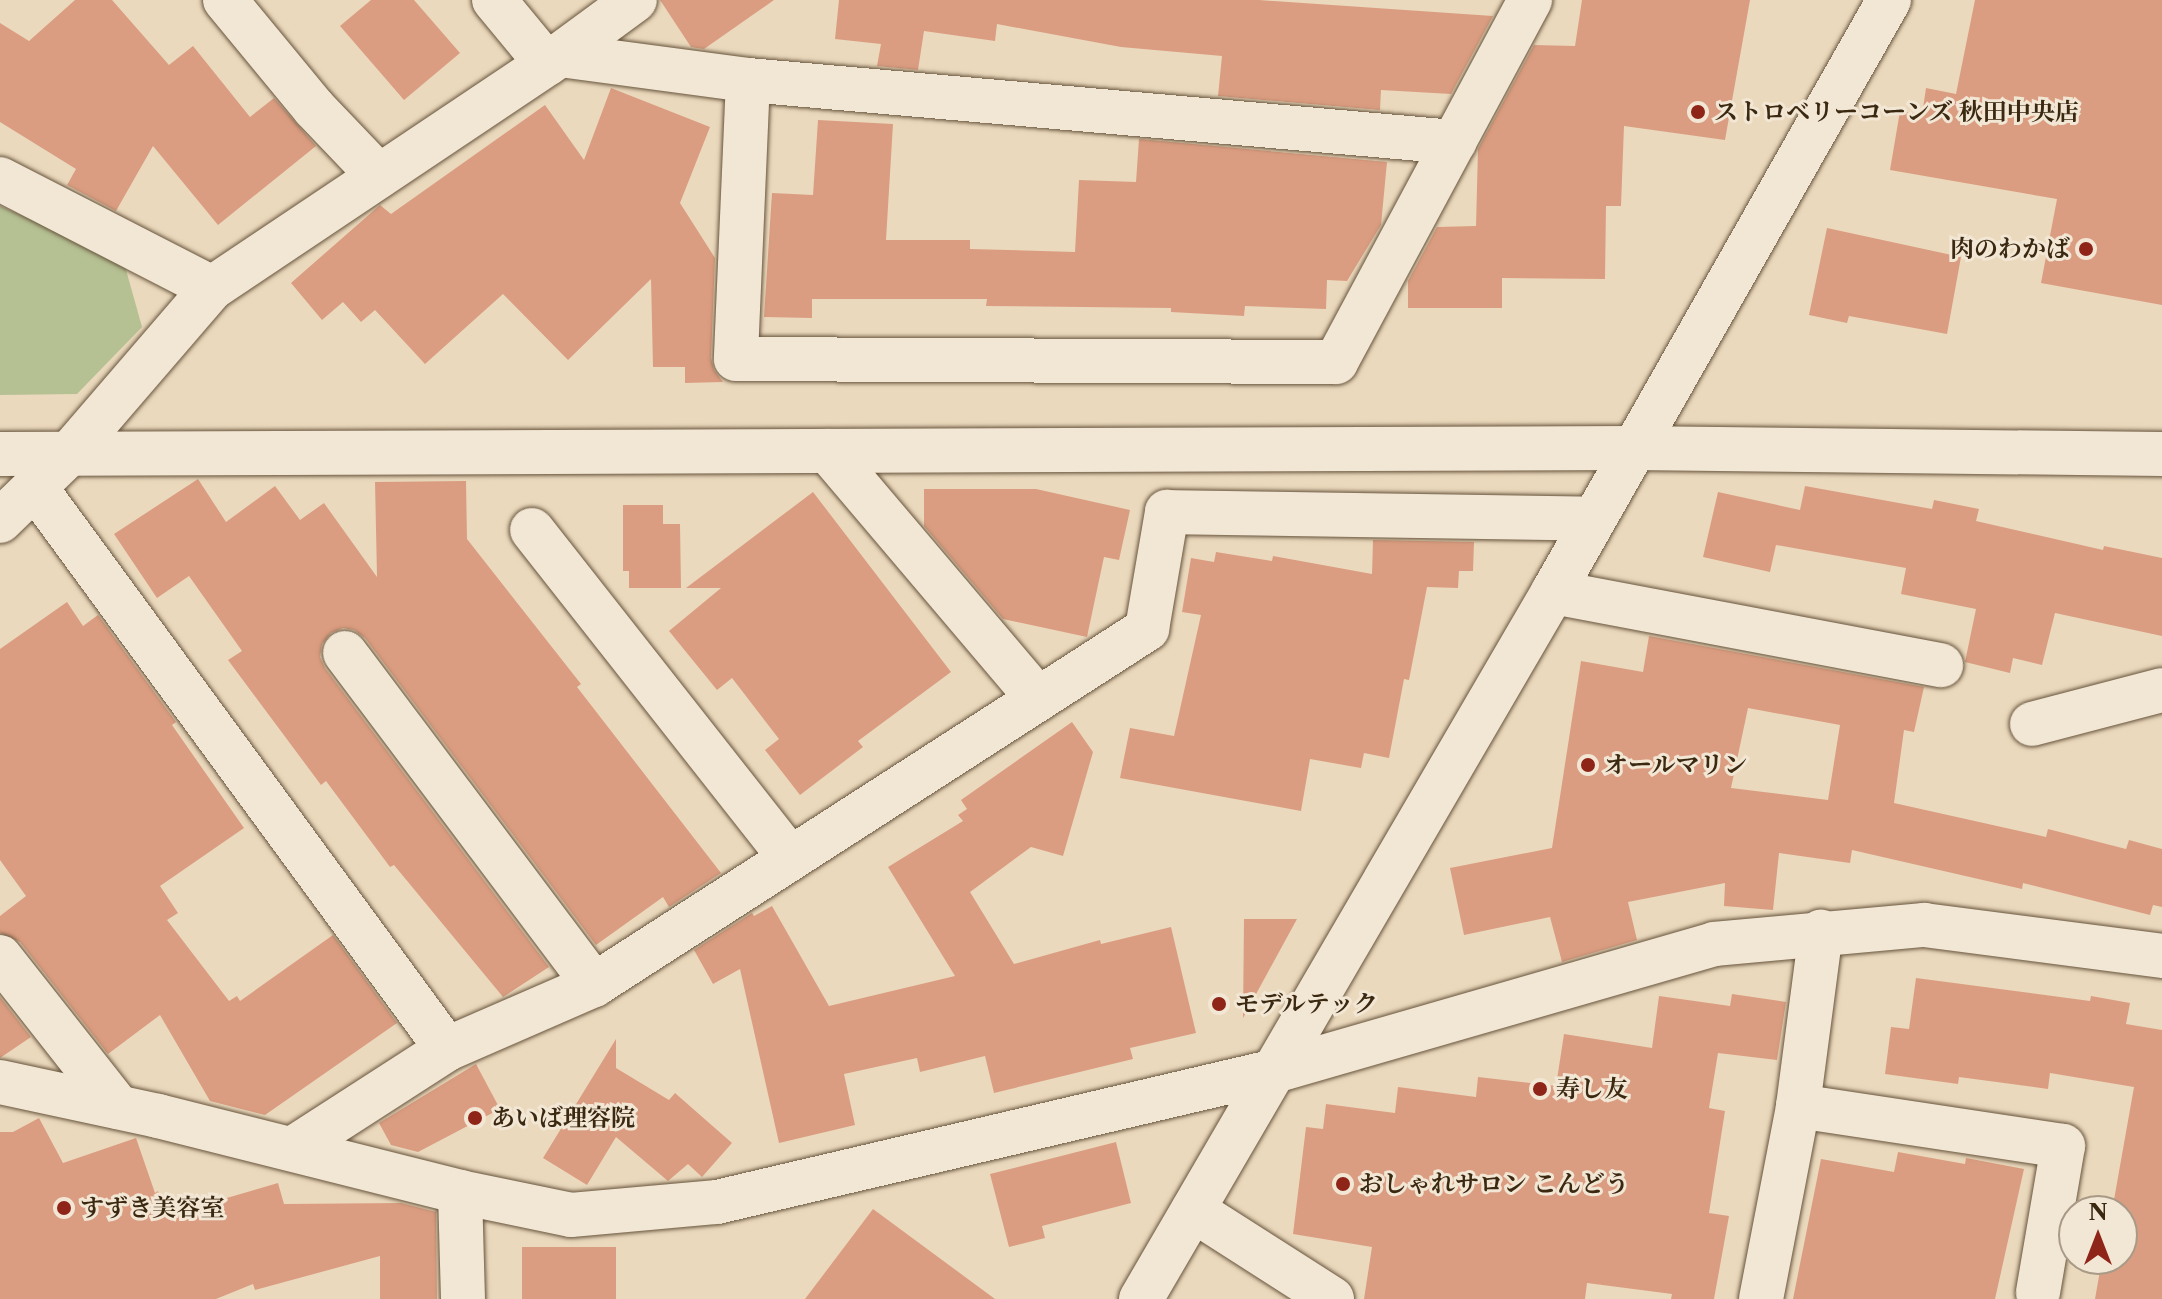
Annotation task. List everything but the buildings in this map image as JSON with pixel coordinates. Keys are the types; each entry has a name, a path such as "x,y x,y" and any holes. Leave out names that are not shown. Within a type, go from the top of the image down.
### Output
{"street":[{"path":"225,0 314,108 379,176"},
{"path":"494,0 553,59 748,80 1454,142"},
{"path":"0,521 69,454 212,288 553,59 635,0"},
{"path":"748,80 736,359 1336,362 1530,0"},
{"path":"1141,1299 1553,592 1591,519 1889,0"},
{"path":"0,179 212,288"},
{"path":"0,454 1632,448 2162,454"},
{"path":"828,451 1038,699"},
{"path":"35,487 447,1049"},
{"path":"292,1149 447,1049 594,985 1147,629 1167,512 1591,519"},
{"path":"532,530 790,858"},
{"path":"1553,592 1941,665"},
{"path":"345,653 594,985"},
{"path":"2032,724 2162,690"},
{"path":"0,1082 118,1107 460,1192 571,1215 717,1202 1271,1072 1714,944 1924,925 2162,956"},
{"path":"1761,1299 1798,1106 1821,932"},
{"path":"0,957 118,1107"},
{"path":"1798,1106 2063,1146 2038,1293"},
{"path":"460,1192 463,1299"},
{"path":"1193,1210 1332,1299"}],"green space":[{"path":"0,206 123,259 142,327 77,394 0,395"}],"place":[{"name":"ストロベリーコーンズ 秋田中央店","path":"1698,112"},
{"name":"肉のわかば","path":"2086,249"},
{"name":"オールマリン","path":"1588,765"},
{"name":"モデルテック","path":"1219,1004"},
{"name":"寿し友","path":"1540,1089"},
{"name":"あいば理容院","path":"475,1118"},
{"name":"おしゃれサロン こんどう","path":"1343,1184"},
{"name":"すずき美容室","path":"64,1208"}]}
